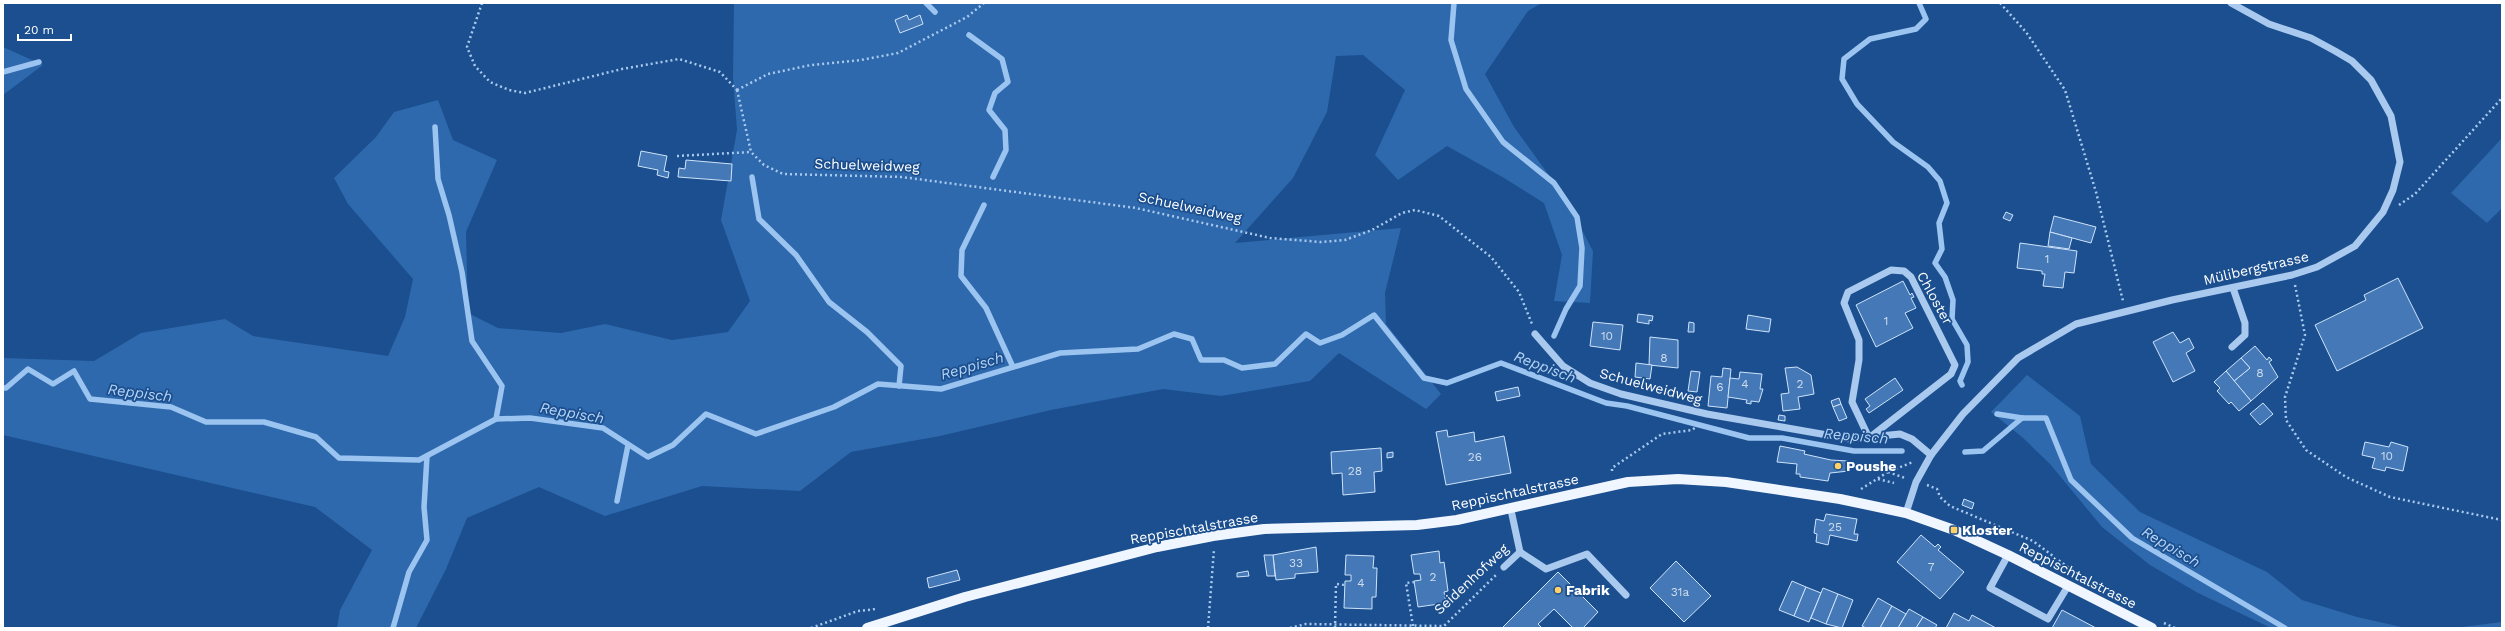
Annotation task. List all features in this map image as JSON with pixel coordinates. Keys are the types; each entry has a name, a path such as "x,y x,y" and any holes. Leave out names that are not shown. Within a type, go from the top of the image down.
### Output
{"main road":[{"name":"Reppischtalstrasse","path":"867,628 878,626 965,598 1055,574 1157,547 1213,536 1264,529 1417,525 1457,520 1510,510 1628,482 1678,479 1726,482 1840,499 1906,513 1954,530 2008,555 2152,628"}],"street":[{"name":"Mülibergstrasse","path":"1906,513 1916,482 1931,454 1963,414 2018,358 2076,324 2292,275 2338,257 2355,246 2370,230 2383,212 2393,190 2400,162 2392,116 2383,98 2371,80 2352,61 2311,38 2270,24 2231,3"},
{"name":"Chloster","path":"1891,270 1904,271 1911,277 1955,366 1951,374 1869,438 1852,402 1859,360 1859,340 1844,303 1848,292 1891,270"},
{"path":"2232,347 2245,335 2245,323 2233,288"},
{"name":"Schuelweidweg","path":"1535,334 1563,366 1590,383 1621,394 1707,414 1850,439 1900,434 1912,439 1931,454"},
{"name":"Seidenhofweg","path":"1504,567 1520,552 1510,510"},
{"path":"1520,552 1546,568 1587,554 1626,595"},
{"path":"2008,555 1990,588 2048,619 2068,586"}],"path":[{"path":"482,3 467,47 475,66 490,82 509,90 525,93 622,69 679,59 720,72 737,90 751,152 677,156"},
{"path":"737,90 768,74 811,65 861,60 898,53 967,17 984,3"},
{"path":"2000,3 2026,32 2065,90 2096,192 2126,312"},
{"path":"2397,206 2415,194 2502,98"},
{"name":"Schuelweidweg","path":"751,152 764,165 783,174 902,177 1136,208 1270,238 1322,242 1345,240 1372,230 1402,213 1415,210 1439,216 1491,257 1519,292 1535,334"},
{"path":"2292,275 2305,335 2285,397 2286,420 2306,450 2346,477 2390,496 2502,520"},
{"path":"1612,472 1612,468 1649,441 1662,434 1692,430 1697,427"},
{"path":"1894,483 1878,479 1888,472 1931,454"},
{"path":"1888,472 1900,476"},
{"name":"Reppischtalstrasse","path":"1934,488 1937,489 1940,497 1950,506 2032,541 2075,572"},
{"path":"1935,496 1940,497"},
{"path":"1208,628 1215,546"},
{"name":"Seidenhofweg","path":"1290,628 1306,624 1325,624 1335,626 1444,626 1504,567"},
{"path":"1414,626 1406,583 1415,582"},
{"path":"1335,626 1336,584 1345,585"},
{"path":"811,628 858,611"},
{"path":"2161,621 2174,628"}],"shaded area":[{"path":"734,3 1542,3 1528,11 1485,74 1514,127 1564,196 1593,251 1590,303 1554,301 1562,255 1544,203 1504,178 1447,146 1398,180 1375,155 1405,90 1363,55 1336,56 1327,112 1293,178 1235,243 1401,228 1385,293 1386,324 1441,394 1426,409 1339,353 1310,381 1221,396 1163,389 1051,410 940,436 851,452 800,491 702,486 605,516 539,487 467,518 446,569 416,628 337,628 340,610 372,550 315,507 3,435 3,358 94,361 141,333 225,319 253,336 388,356 405,317 413,279 348,204 334,178 376,137 394,112 438,100 453,140 497,160 466,232 468,313 498,328 561,333 605,324 672,340 728,332 750,301 721,220 737,130 733,77"},
{"path":"3,47 43,65 3,95"},
{"path":"2502,138 2502,208 2487,223 2451,193"},
{"path":"2027,375 2080,416 2091,464 2140,512 2267,572 2302,600 2357,617 2406,628 2271,628 2198,593 2150,565 2102,527 2050,464 2022,437 1991,412"},
{"path":"2502,622 2502,628 2454,628"}],"building":[{"path":"907,15 909,20 920,15 923,24 900,33 895,20"},
{"path":"641,151 667,156 664,171 669,172 668,178 657,175 658,170 638,166"},
{"path":"686,160 732,164 731,181 678,177 679,168 685,169"},
{"path":"2006,212 2013,215 2010,221 2003,218"},
{"path":"2054,216 2096,227 2091,243 2050,232"},
{"path":"2050,232 2072,238 2069,249 2048,246"},
{"path":"2020,243 2077,251 2074,273 2065,272 2063,288 2043,286 2045,274 2042,274 2042,271 2017,268"},
{"path":"2398,278 2423,328 2337,371 2315,325 2366,300 2364,295"},
{"path":"1903,281 1910,295 1912,293 1914,297 1911,298 1916,308 1905,313 1913,328 1876,347 1856,305"},
{"path":"1638,314 1653,316 1652,321 1649,320 1649,324 1637,322"},
{"path":"1748,315 1771,319 1769,332 1746,329"},
{"path":"1593,322 1623,325 1620,350 1590,346"},
{"path":"1689,322 1694,323 1694,332 1688,332"},
{"path":"2173,332 2180,343 2189,338 2194,348 2186,353 2195,371 2173,382 2153,342"},
{"path":"1650,337 1678,340 1678,368 1649,365"},
{"path":"2255,346 2267,360 2269,357 2272,360 2269,362 2278,377 2251,401 2234,381 2250,368 2241,358"},
{"path":"2241,358 2250,368 2234,381 2226,371"},
{"path":"1636,363 1652,365 1650,379 1635,377"},
{"path":"1797,367 1811,375 1814,394 1798,397 1800,409 1783,411 1781,394 1789,393 1785,368"},
{"path":"1723,368 1731,369 1727,408 1708,406 1711,376 1722,377"},
{"path":"1691,371 1700,372 1697,392 1688,391"},
{"path":"2226,371 2251,401 2239,411 2231,402 2229,404 2217,391 2220,388 2214,382"},
{"path":"1740,372 1762,374 1760,389 1763,389 1759,402 1751,401 1751,404 1746,403 1747,400 1728,397 1730,378 1739,379"},
{"path":"1895,378 1903,390 1869,413 1866,409 1870,406 1865,399"},
{"path":"1518,387 1520,396 1497,401 1495,392"},
{"path":"1839,398 1841,404 1833,407 1831,401"},
{"path":"2263,403 2273,414 2260,425 2250,414"},
{"path":"1841,404 1847,418 1839,421 1833,407"},
{"path":"1779,415 1785,416 1785,421 1778,420"},
{"path":"1447,430 1448,437 1474,432 1475,442 1504,436 1511,473 1446,485 1436,432"},
{"path":"2365,442 2389,447 2391,442 2408,447 2403,471 2386,467 2385,471 2372,468 2375,458 2362,455"},
{"path":"1780,446 1805,451 1804,454 1831,460 1848,461 1849,471 1830,473 1828,481 1800,477 1800,474 1796,474 1797,464 1777,462"},
{"path":"1381,448 1382,471 1374,472 1375,492 1343,495 1342,473 1332,474 1331,452"},
{"path":"1393,452 1393,457 1387,458 1387,453"},
{"path":"1964,499 1974,503 1972,509 1962,505"},
{"path":"1826,514 1857,519 1854,534 1858,534 1857,541 1830,535 1828,545 1816,542 1817,534 1814,533 1816,519 1824,521"},
{"path":"1921,535 1935,547 1938,544 1941,547 1938,550 1964,572 1940,599 1897,562"},
{"path":"1316,547 1318,572 1295,574 1295,578 1276,580 1273,555"},
{"path":"1439,551 1440,563 1444,562 1448,591 1444,592 1446,603 1418,607 1414,581 1421,580 1420,574 1414,574 1411,555"},
{"path":"1264,555 1273,555 1275,576 1267,576"},
{"path":"1346,555 1374,556 1373,568 1377,568 1376,597 1372,597 1372,609 1344,608 1345,581 1351,581 1351,575 1345,575"},
{"path":"1676,561 1711,596 1684,622 1650,588"},
{"path":"957,570 960,580 929,588 927,578"},
{"path":"1248,571 1249,576 1237,577 1237,573"},
{"name":"Fabrik","path":"1558,572 1598,612 1583,628 1573,628 1554,609 1538,624 1542,628 1502,628"},
{"path":"1792,581 1806,587 1794,616 1779,610"},
{"path":"1806,587 1821,593 1809,622 1794,616"},
{"path":"1823,588 1838,594 1826,624 1811,618"},
{"path":"1838,594 1853,600 1842,628 1826,624"},
{"path":"1878,598 1892,606 1880,628 1866,628 1862,626"},
{"path":"1892,606 1906,614 1898,628 1880,628"},
{"path":"1909,609 1923,617 1916,628 1898,628"},
{"path":"2062,610 2096,628 2052,628"},
{"path":"1954,613 1969,621 1972,615 1996,628 1946,628"},
{"path":"1923,617 1937,625 1935,628 1916,628"}],"waterway":[{"path":"926,3 935,12"},
{"path":"1454,3 1451,40 1466,89 1503,142 1554,183 1577,217 1582,248 1580,286 1566,309 1554,336"},
{"path":"1919,3 1926,19 1916,29 1870,39 1844,59 1842,79 1857,104 1893,142 1928,167 1940,181 1947,203 1939,223 1942,249 1935,263 1945,277 1953,300 1952,319 1967,345 1968,362 1960,381 1962,385"},
{"path":"969,35 1002,59 1008,82 995,93 989,110 1005,130 1006,150 993,177"},
{"path":"3,72 39,62"},
{"path":"435,127 438,179 449,215 462,272 472,341 502,386 496,419"},
{"path":"752,177 759,219 796,255 829,302 867,332 901,366 899,386"},
{"path":"984,205 962,250 961,276 986,308 1013,367"},
{"name":"Reppisch","path":"3,388 6,388 28,369 53,384 74,371 90,399 171,407 206,422 264,422 316,437 339,458 419,460 496,419 530,418 603,428 648,457 673,445 706,414 756,434 834,407 878,384 941,389 1060,353 1138,349 1174,334 1192,339 1201,360 1224,360 1242,368 1275,364 1306,334 1320,343 1342,335 1374,315 1424,378 1447,383 1501,363 1606,403 1627,406 1749,438 1782,438 1854,451 1902,451"},
{"path":"1997,414 2022,418"},
{"name":"Reppisch","path":"1965,452 1983,451 2022,418 2046,418 2071,480 2132,538 2285,628"},
{"path":"617,501 628,445"},
{"path":"393,628 409,572 427,540 424,507 427,456"}],"place":[{"name":"Poushe","path":"1838,466"},
{"name":"Kloster","path":"1954,530"},
{"name":"Fabrik","path":"1558,590"}]}
